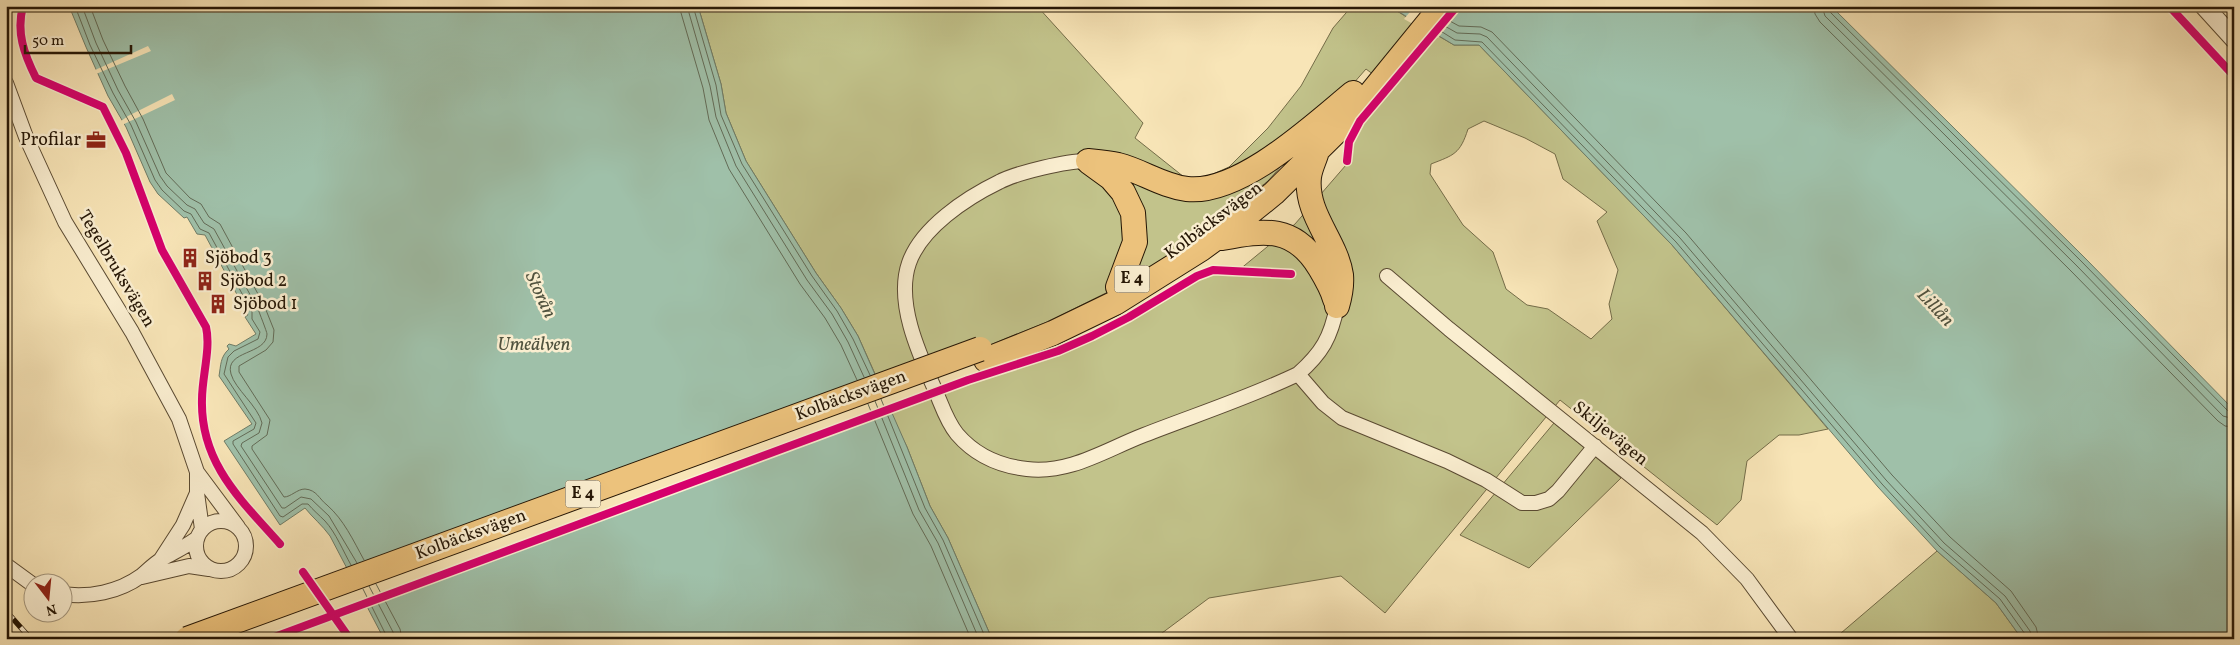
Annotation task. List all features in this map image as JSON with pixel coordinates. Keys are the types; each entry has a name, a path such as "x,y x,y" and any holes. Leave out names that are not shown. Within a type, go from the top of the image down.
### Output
{"highway":[{"name":"Kolbäcksvägen","path":"187,639 983,355 1053,333 1115,303 1214,240 1274,194 1354,114 1425,6"},
{"name":"Kolbäcksvägen","path":"224,639 983,355 1118,287 1192,240 1268,181 1353,93 1377,77 1442,6"},
{"path":"1081,160 1119,166 1166,185 1189,189 1212,187 1272,158 1353,93"},
{"path":"1318,149 1309,176 1311,195 1315,217 1329,244 1341,274 1341,289 1337,306"},
{"path":"1081,160 1111,178 1124,192 1133,213 1135,242 1118,287"},
{"path":"1214,240 1254,232 1279,234 1297,240 1311,253 1332,288 1337,306"}],"street":[{"path":"2204,6 2234,40"},
{"name":"Tegelbruksvägen","path":"6,83 26,136 65,222 132,332 180,419 196,472 197,493 183,525 161,559"},
{"path":"1081,160 1000,181 967,201 921,238 909,262 906,276 906,300 924,367 957,434 969,446 989,460 1027,469 1049,470 1086,461 1141,436 1268,388 1298,374 1311,363 1326,343 1337,306"},
{"name":"Skiljevägen","path":"1387,276 1449,329 1596,446 1719,548 1747,579 1791,639"},
{"path":"1298,374 1323,403 1342,418 1486,480 1522,503 1536,503 1549,499 1596,446"},
{"name":"Tegelbruksvägen","path":"196,472 238,528"},
{"path":"197,493 199,534 197,556 209,569"},
{"path":"72,594 110,592 139,577 161,559 179,551 217,521 226,522 238,528 244,536 246,546 240,563 224,572 189,566 139,577"},
{"path":"6,565 22,577"}],"green space":[{"path":"698,6 1037,6 1143,123 1135,138 1189,181 1202,179 1229,167 1268,128 1301,86 1333,28 1352,6 1389,6 1424,28 1382,81 1366,69 1268,181 1192,240 1110,291 1047,322 980,349 885,396 858,336 746,161 726,113 721,84"},
{"path":"1435,34 1454,45 1479,45 1672,245 1828,429 1799,435 1779,435 1747,461 1741,500 1717,525 1560,400 1385,613 1341,576 1209,598 1154,639 992,639 948,538 930,506 907,447 889,411 968,380 1058,351 1129,317 1197,276 1213,270 1239,270 1295,224 1346,165 1349,142 1353,131","holes":["1484,121 1525,138 1555,154 1563,179 1607,212 1597,221 1618,270 1609,304 1612,319 1591,339 1548,309 1527,305 1506,289 1493,252 1463,225 1430,174 1431,164 1451,156 1459,149 1468,129"]},
{"path":"1554,423 1621,478 1529,568 1460,535"},
{"path":"1937,551 1996,603 2022,639 1834,639"}],"water":[{"name":"Umeälven","path":"69,6 698,6 721,84 726,113 746,161 858,336 907,447 930,506 948,538 992,639 384,639 327,532 305,508 280,525 224,441 252,424 219,376 221,361 229,349 227,346 229,344 236,346 256,334 245,317 248,315 205,235 197,234 187,217 184,218 158,194 150,182 126,127 108,96"},
{"name":"Lillån","path":"1389,6 1831,6 2085,258 2234,410 2234,639 2022,639 1996,603 1937,551 1878,487 1672,245 1479,45 1454,45"}],"pier":[{"path":"1415,6 1464,6 1438,38 1404,19"},
{"path":"148,46 151,51 96,74 95,70"},
{"path":"172,94 175,100 122,125 121,121 128,116"},
{"path":"887,395 893,413 365,608 348,575"}],"railway":[{"path":"6,611 31,639"}],"cycle path":[{"path":"23,6 20,25 22,43 36,78 103,107 126,153 162,250 206,327 207,353 202,399 203,422 208,442 226,479 251,512 280,544"},
{"path":"1347,161 1349,142 1360,121 1457,6"},
{"path":"2169,6 2234,76"},
{"path":"269,639 968,380 1058,351 1129,317 1197,276 1213,270 1291,274"},
{"path":"303,572 350,639"}],"place":[{"name":"Profilar","path":"96,140"},
{"name":"Sjöbod 3","path":"190,258"},
{"name":"Sjöbod 2","path":"205,281"},
{"name":"Sjöbod 1","path":"218,304"}],"water label":[{"name":"Storån","path":"540,295"}]}
